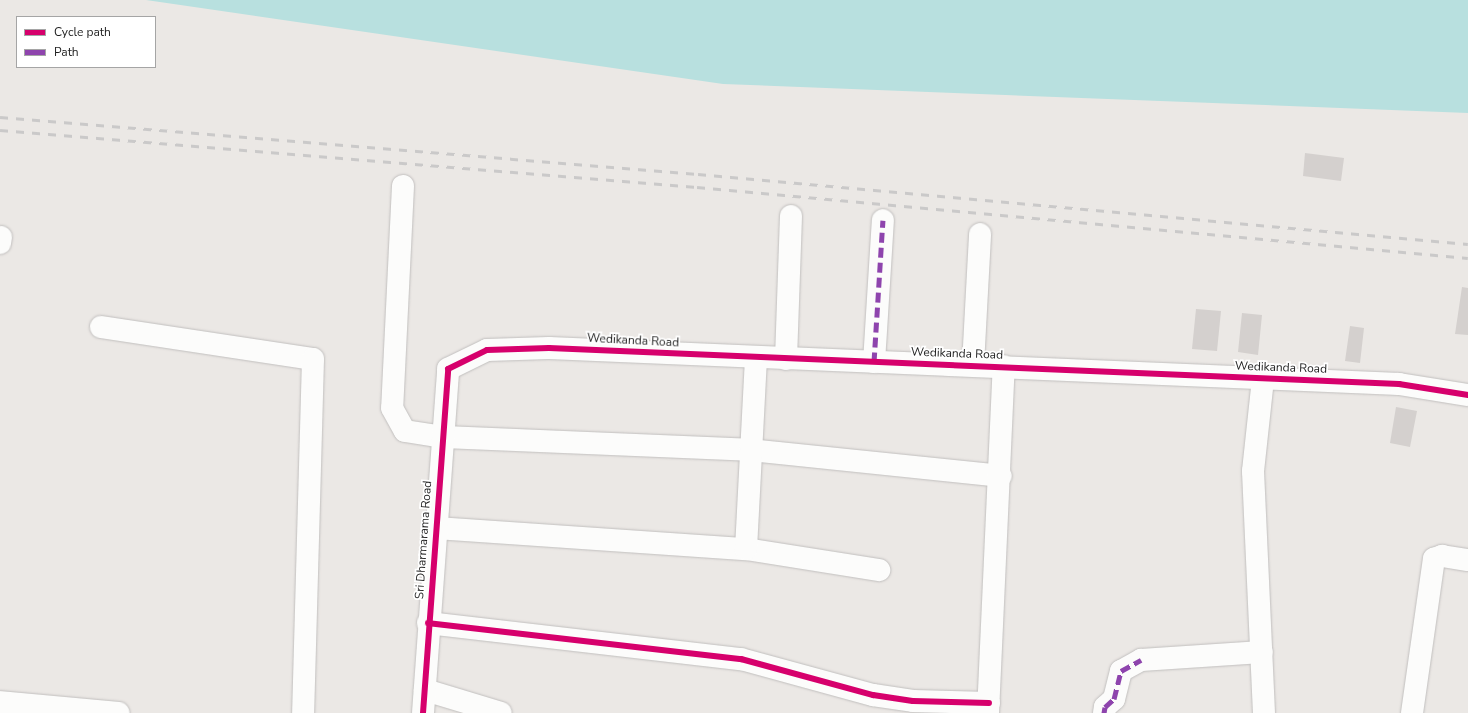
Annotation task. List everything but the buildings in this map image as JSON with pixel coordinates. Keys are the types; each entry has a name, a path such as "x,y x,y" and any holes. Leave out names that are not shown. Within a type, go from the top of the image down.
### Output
{"street":[{"path":"403,186 392,408 405,431 443,437 750,450 1001,476"},
{"path":"786,359 791,216"},
{"path":"874,362 883,220"},
{"path":"973,365 980,234"},
{"path":"101,327 313,359 303,713"},
{"name":"Wedikanda Road","path":"448,369 495,350 548,348 756,358 1004,366 1398,384 1468,395"},
{"path":"746,549 756,358"},
{"path":"428,623 741,659 873,695 913,701 989,708 1001,476 1004,366"},
{"name":"Sri Dharmarama Road","path":"423,713 428,623 448,369"},
{"path":"1263,379 1253,471 1264,713"},
{"path":"436,528 746,549 879,570"},
{"path":"1412,713 1434,559 1442,556 1468,560"},
{"path":"1104,713 1105,707 1114,699 1121,670 1141,660 1262,652"},
{"path":"425,690 501,713"},
{"path":"0,702 113,712"}],"water":[{"path":"146,0 1468,0 1468,113 723,84"}],"railway":[{"path":"0,117 698,174 1468,244"},
{"path":"0,130 697,187 1468,258"}],"marked path":[{"path":"874,362 883,220"},
{"path":"1104,713 1105,707 1114,699 1121,671 1141,660"}],"cycle path":[{"path":"423,713 448,369 487,350 549,348 1399,384 1468,395"},
{"path":"428,623 741,659 873,695 913,701 989,703"}]}
